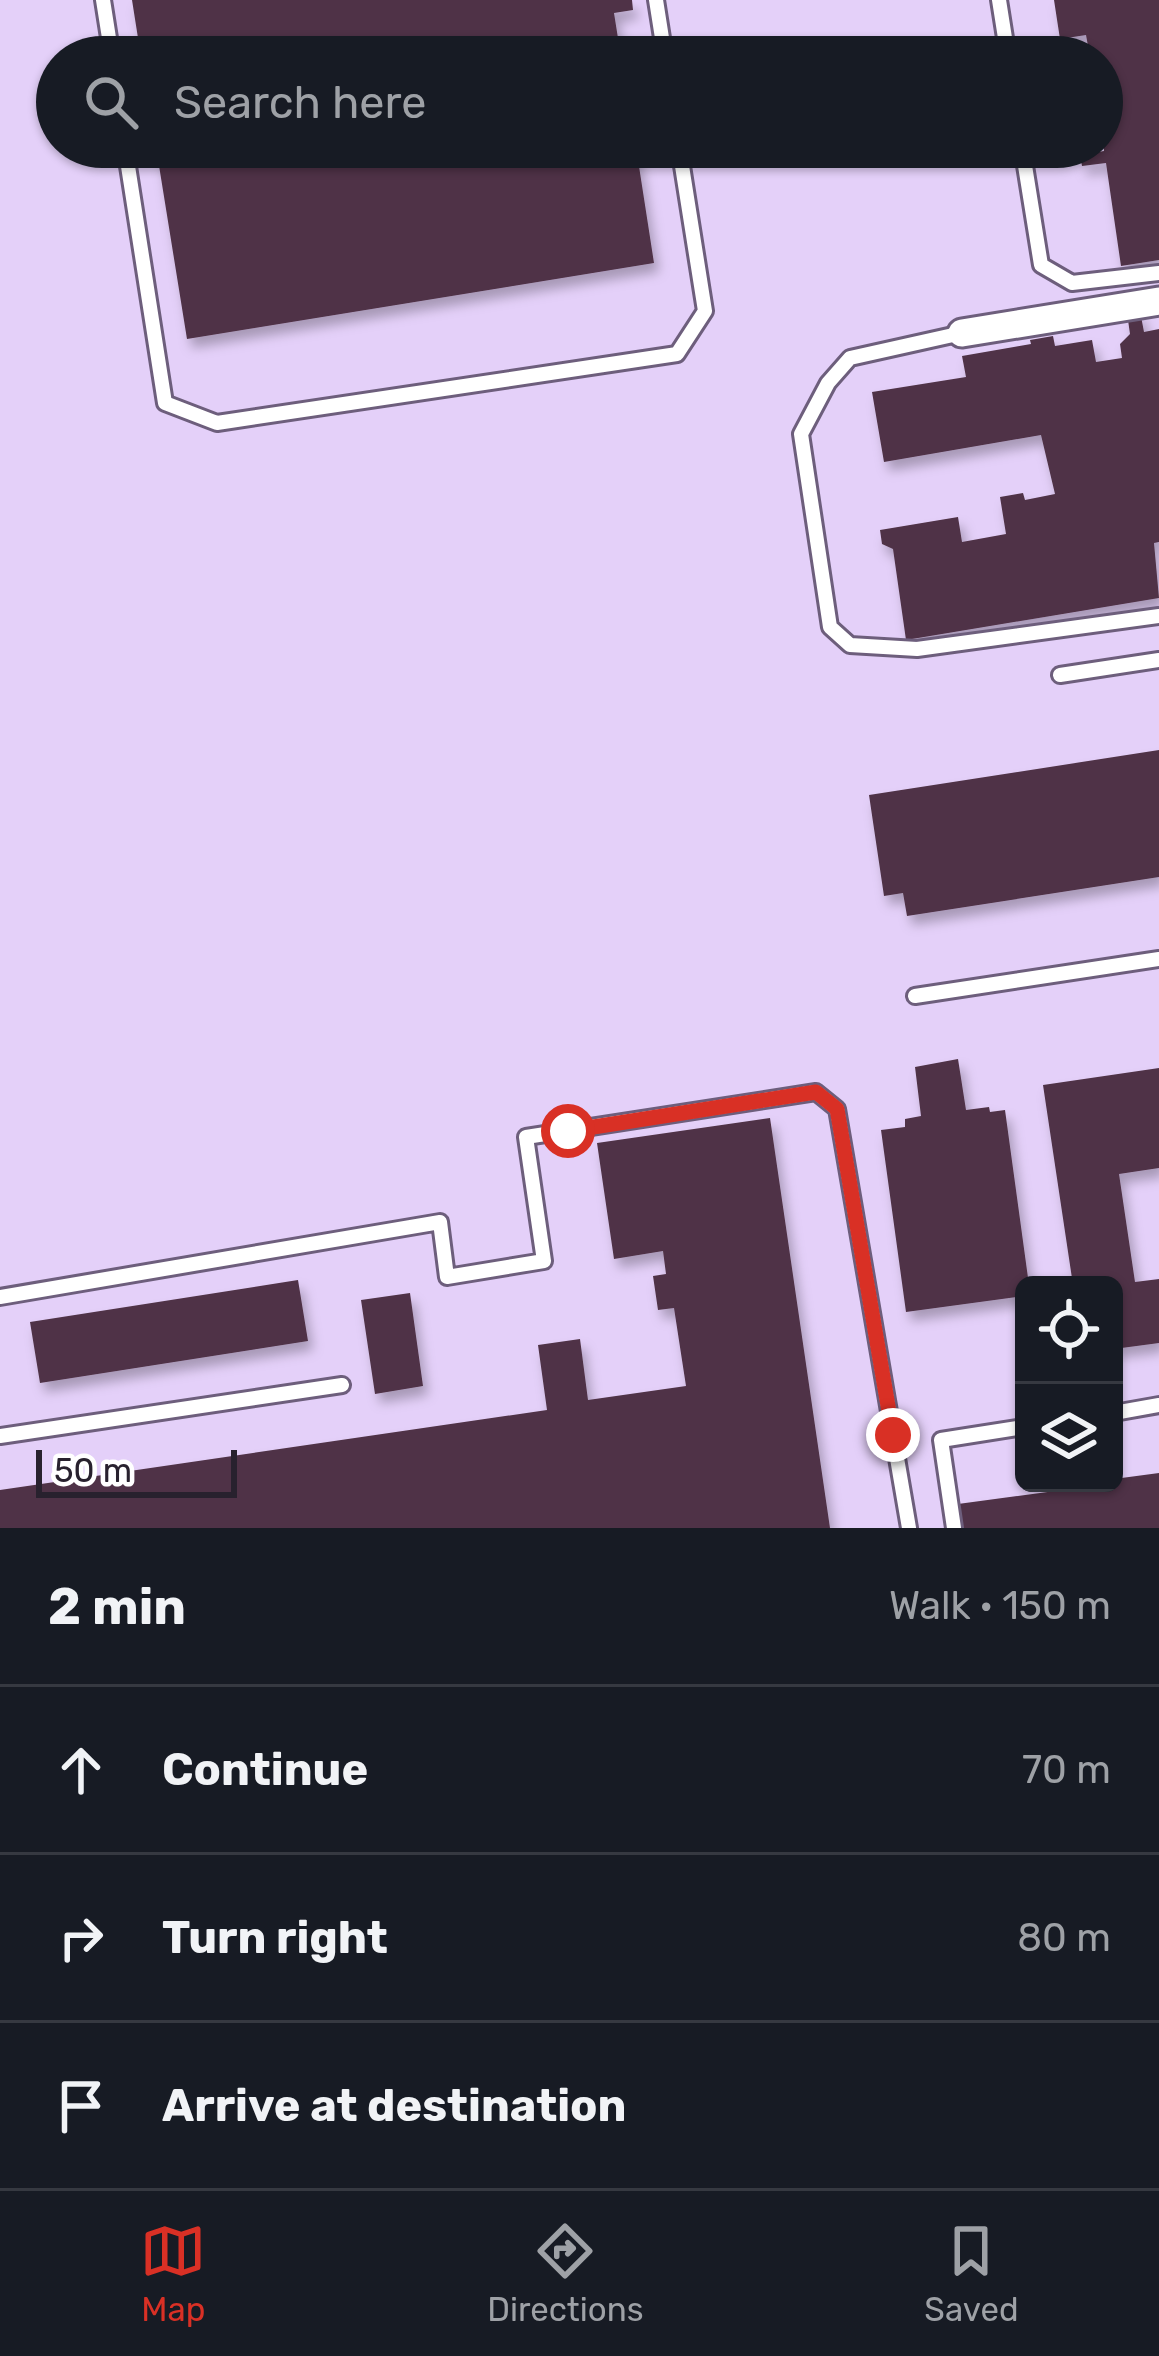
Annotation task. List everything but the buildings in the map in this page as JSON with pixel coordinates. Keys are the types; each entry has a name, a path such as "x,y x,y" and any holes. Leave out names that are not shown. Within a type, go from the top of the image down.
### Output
{"street":[{"path":"962,333 1159,301"}],"lane":[{"path":"103,0 109,36"},
{"path":"656,0 662,36"},
{"path":"999,0 1005,36"},
{"path":"128,168 165,403 218,423 677,354 705,311 682,168"},
{"path":"1026,168 1042,266 1072,284 1159,273"},
{"path":"962,333 850,358 828,383 801,434 830,627 850,645 917,649 1159,616"},
{"path":"1060,675 1159,660"},
{"path":"915,997 1159,959"},
{"path":"0,1297 440,1222 447,1277 544,1261 526,1137 816,1092 837,1109 909,1528"},
{"path":"0,1436 342,1384"},
{"path":"1123,1411 1159,1405"},
{"path":"954,1528 941,1440 1015,1428"}],"shaded area":[{"path":"0,0 1159,0 1159,1528 0,1528"}],"route":[{"path":"568,1131 816,1092 837,1109 893,1435"}]}
